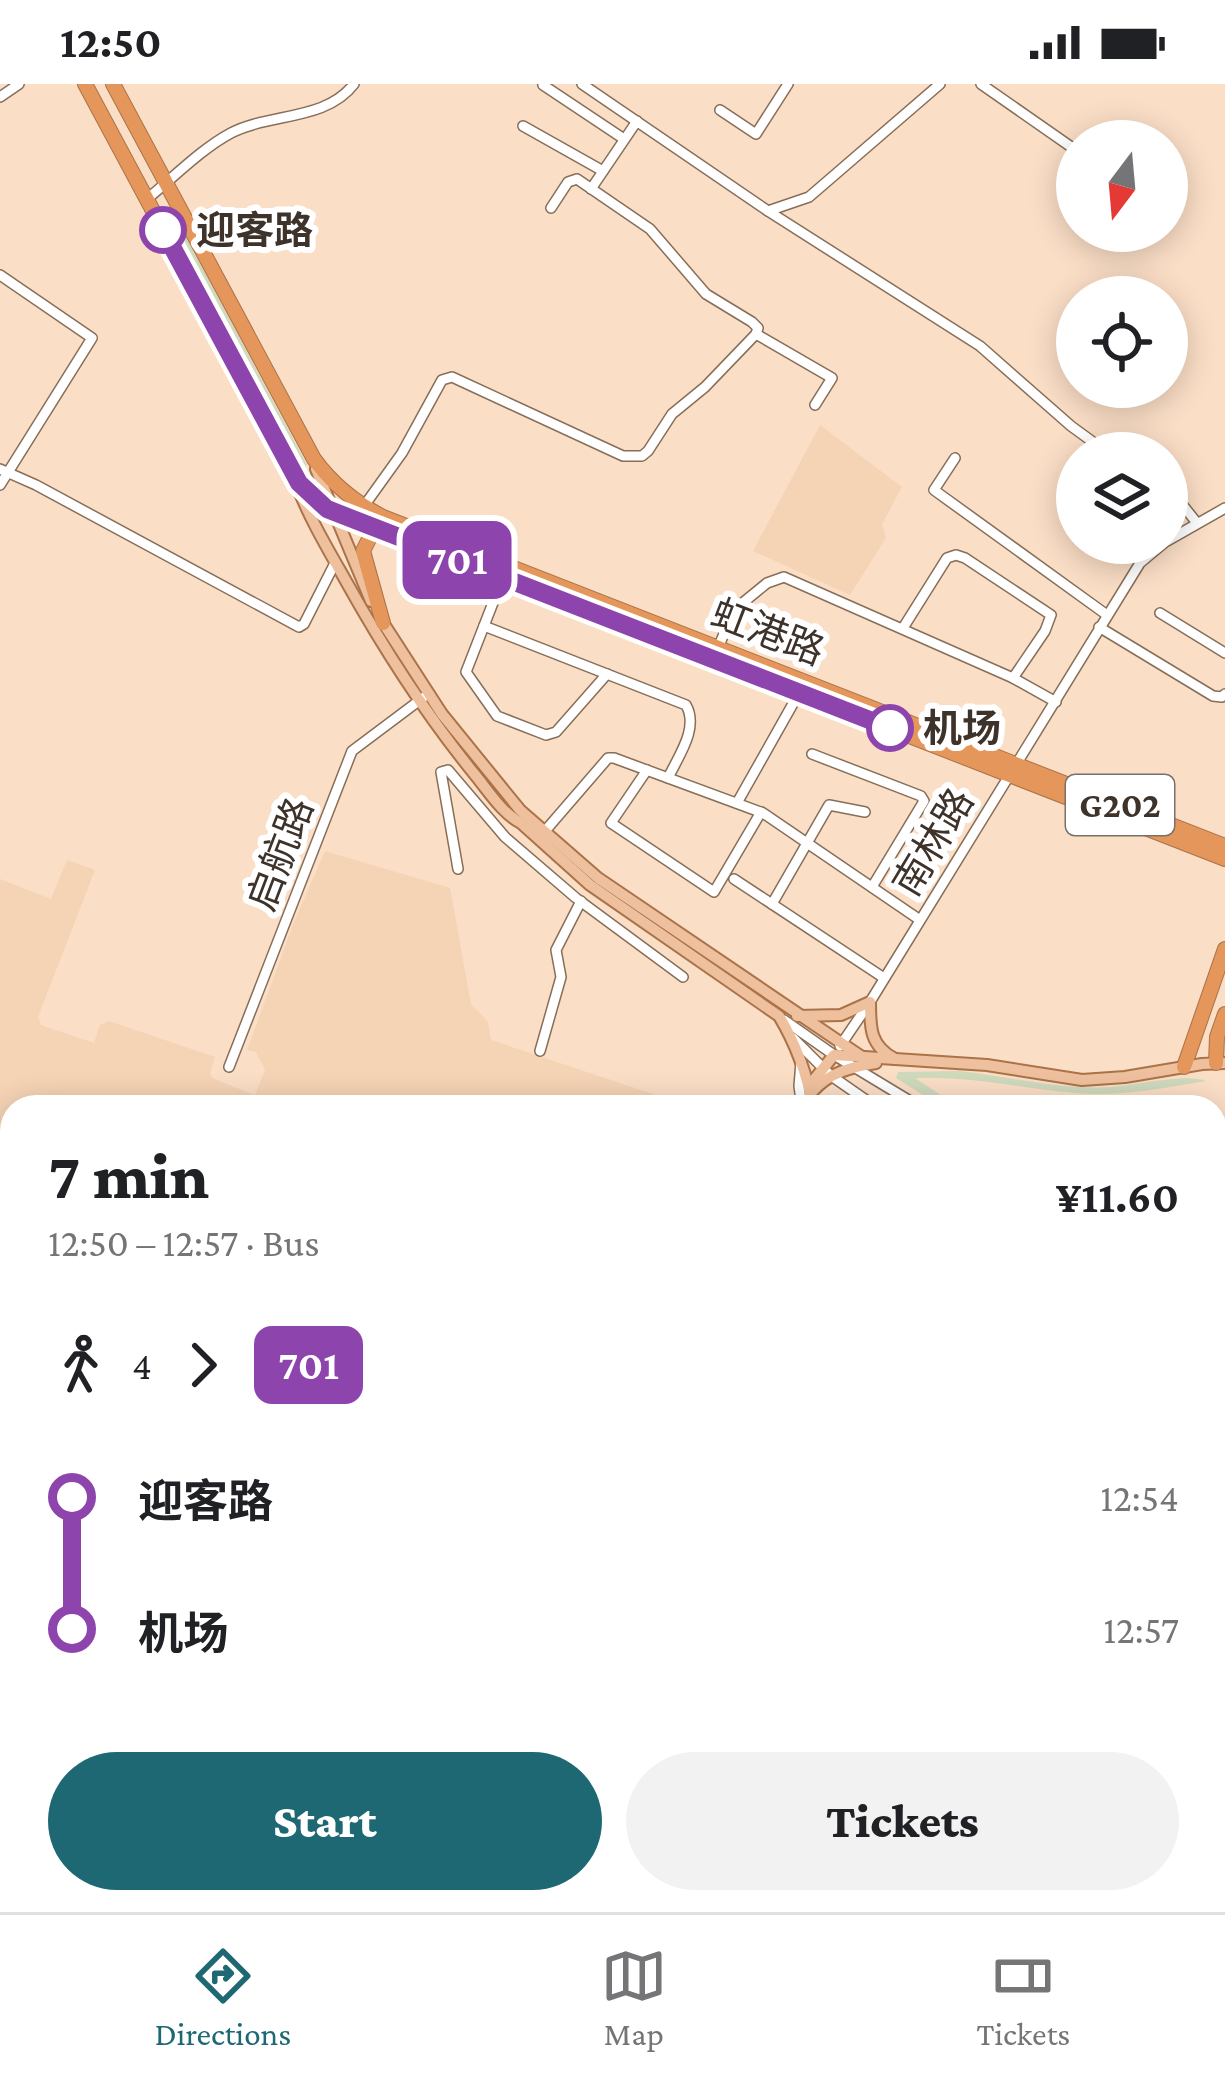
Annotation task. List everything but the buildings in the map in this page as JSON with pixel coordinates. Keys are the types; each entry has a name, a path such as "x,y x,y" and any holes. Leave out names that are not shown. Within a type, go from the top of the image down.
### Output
{"highway":[{"name":"G202","path":"85,84 290,466"},
{"name":"G202","path":"113,84 308,449"},
{"name":"虹港路","path":"308,449 323,472 383,517 718,648 1225,859"},
{"name":"虹港路","path":"290,466 308,494 334,512 799,693 1225,846"},
{"path":"383,623 363,551 370,536 386,532"},
{"path":"1184,1067 1225,950"},
{"path":"1220,1063 1217,1037 1225,1014"}],"main road":[{"path":"308,449 383,623 424,698 520,810 598,878 858,1062"},
{"path":"290,466 304,505 335,563 486,789 513,819 590,885 779,1016 810,1095"},
{"path":"797,1016 842,1015 870,1002 872,1038 877,1048 898,1060"},
{"path":"809,1089 827,1072 837,1050"},
{"path":"827,1072 858,1062 898,1060 987,1065 1082,1079 1220,1063"}],"street":[{"path":"0,97 19,84"},
{"path":"147,200 225,136 326,106 346,95 354,84"},
{"path":"582,84 768,211 980,346 1079,432"},
{"path":"720,110 756,134 788,84"},
{"path":"768,211 809,197 940,84"},
{"path":"981,84 1056,136"},
{"path":"543,85 624,139"},
{"path":"591,189 637,121"},
{"path":"524,126 603,171"},
{"path":"364,506 402,453 446,377 633,458 648,451 672,415 756,334 758,328 752,322 706,294 650,229 577,179 568,182 551,208"},
{"path":"0,275 92,338 4,470 0,485"},
{"path":"756,334 832,378 814,405"},
{"path":"956,458 934,490 1107,615"},
{"path":"4,470 299,627 335,563"},
{"name":"南林路","path":"1188,529 1225,508"},
{"path":"1188,512 1197,523"},
{"path":"903,628 947,558 965,558 1051,615 1013,678"},
{"name":"南林路","path":"837,1050 1139,564"},
{"path":"718,648 734,610 767,583 784,577 1056,701"},
{"path":"503,578 466,672 497,716 547,735 556,732 607,674"},
{"path":"1160,613 1225,653"},
{"path":"484,626 686,705 691,711 690,731 668,778"},
{"path":"1099,627 1213,696 1225,694"},
{"path":"737,803 799,693"},
{"name":"启航路","path":"229,1067 352,751 424,698"},
{"path":"812,754 924,801 872,887"},
{"path":"545,831 608,758 761,812 920,920"},
{"path":"458,869 441,772 448,770 506,837 581,901 683,977"},
{"path":"646,770 611,823 714,892 761,812"},
{"path":"772,904 829,805 865,812"},
{"path":"506,837 521,823"},
{"path":"734,879 884,978"},
{"path":"540,1051 562,977 556,950 581,901"},
{"path":"779,1016 837,1050"},
{"path":"790,1034 827,1072 860,1095"},
{"path":"858,1062 903,1095"},
{"path":"800,1063 800,1095"}],"shaded area":[{"path":"820,425 902,487 882,524 886,538 850,595 753,551"},
{"path":"325,851 450,888 471,1004 488,1022 491,1040 656,1095 255,1095 265,1070 256,1052 247,1050"},
{"path":"67,860 95,870 38,1017 41,1025 94,1043 100,1025 109,1021 215,1057 212,1078 255,1095 0,1095 0,879 51,899"}],"green space":[{"path":"171,209 307,465 299,469 163,213"},
{"path":"960,1071 1093,1087 1174,1079 1206,1081 1091,1094 915,1078 941,1095 923,1095 896,1078 898,1072"}],"bus line":[{"name":"701","path":"163,230 299,483 327,509 890,728"}],"place":[{"name":"迎客路","path":"163,230"},
{"name":"机场","path":"890,728"}]}
